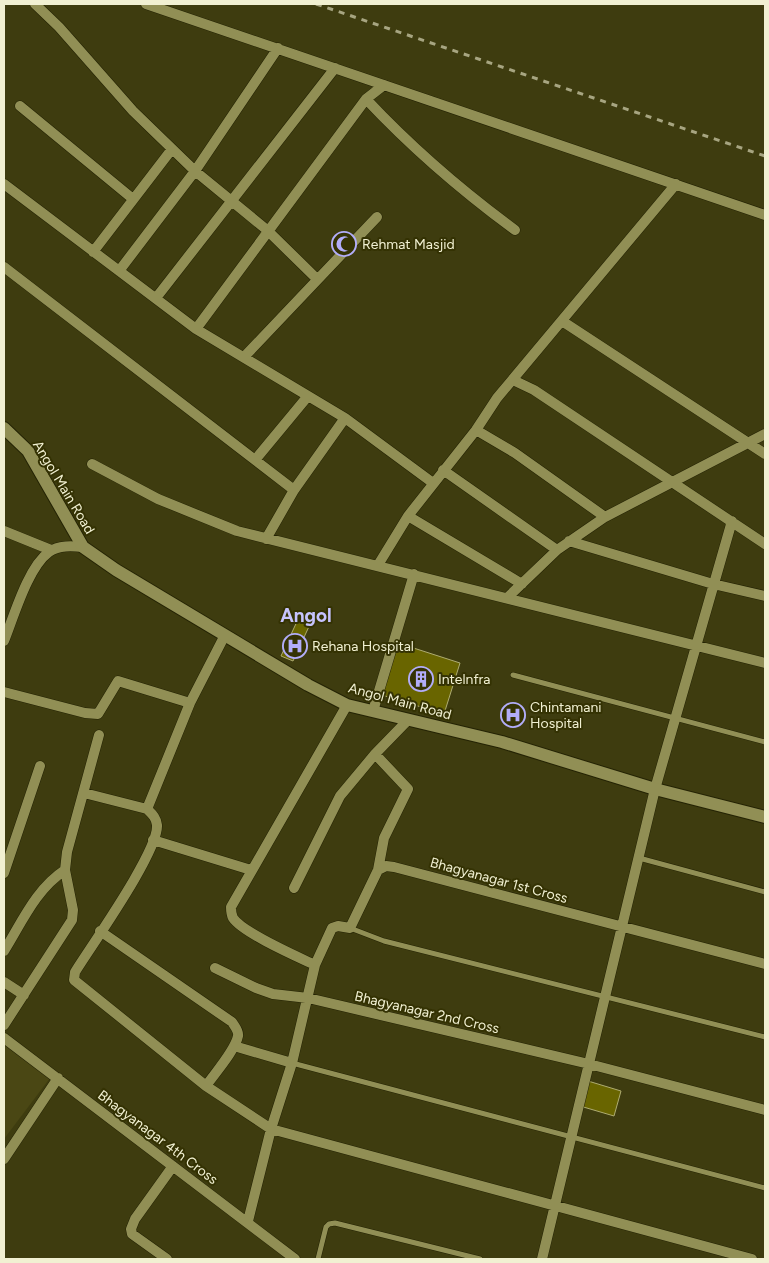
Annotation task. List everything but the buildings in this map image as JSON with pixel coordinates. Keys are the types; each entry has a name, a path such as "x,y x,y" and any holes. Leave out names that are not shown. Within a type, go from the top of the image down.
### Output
{"street":[{"path":"35,4 59,27 133,110 172,149 195,171 267,230 317,280"},
{"path":"146,4 765,215"},
{"path":"119,271 195,171 278,48"},
{"path":"156,298 335,68"},
{"path":"196,329 267,230 366,99 384,85"},
{"path":"366,99 391,126 489,211 515,230"},
{"path":"20,106 133,199"},
{"path":"93,252 172,149"},
{"path":"4,184 196,329 345,418 433,483"},
{"path":"378,565 408,516 476,430 497,398 676,184"},
{"path":"244,357 377,217"},
{"path":"4,267 294,490"},
{"path":"562,321 765,454"},
{"path":"513,380 534,390 765,544"},
{"path":"255,460 308,396"},
{"path":"266,540 294,490 345,418"},
{"name":"Angol Main Road","path":"4,428 28,451 83,547 116,570 308,685 347,705 502,742 655,789 765,817"},
{"path":"476,430 515,452 605,517"},
{"path":"507,598 557,550 605,517 750,444 765,434"},
{"path":"92,464 158,500 237,531 266,540 378,565 765,663"},
{"path":"443,470 557,550"},
{"path":"408,516 522,584"},
{"path":"542,1259 655,789 732,521"},
{"path":"4,531 50,550"},
{"path":"569,541 714,584 765,596"},
{"path":"4,641 38,563 50,550 66,546 83,547"},
{"path":"373,711 414,574"},
{"path":"147,809 190,703 225,635"},
{"path":"4,692 85,713 98,714 118,681 190,703"},
{"path":"315,965 288,953 234,919 231,906 347,705"},
{"path":"294,888 340,796 375,754 408,720"},
{"path":"4,1025 72,920 73,910 65,870 67,852 99,735"},
{"path":"248,1221 271,1129 292,1063 315,965 332,928 338,926 350,928 378,870 384,838 408,789 375,754"},
{"path":"4,873 40,766"},
{"path":"84,792 147,809 155,816 157,827 153,840 128,890 75,972 76,983 206,1086 271,1129 752,1259"},
{"path":"153,840 251,870"},
{"name":"Bhagyanagar 1st Cross","path":"378,870 386,866 394,867 765,964"},
{"path":"4,951 38,895 50,880 65,870"},
{"path":"100,931 232,1022 239,1035 234,1046 206,1086"},
{"name":"Bhagyanagar 2nd Cross","path":"215,968 273,994 308,998 589,1064 765,1110"},
{"path":"4,982 24,995"},
{"name":"Bhagyanagar 4th Cross","path":"4,1038 248,1221 295,1259"},
{"path":"234,1046 292,1063"},
{"path":"4,1159 58,1078"},
{"path":"167,1259 132,1234 131,1229 135,1219 174,1166"}],"lane":[{"path":"513,675 765,742"},
{"path":"639,858 765,892"},
{"path":"350,928 384,941 765,1036"},
{"path":"292,1063 572,1135 765,1188"},
{"path":"318,1259 326,1228 329,1224 335,1223 480,1259"}],"shaded area":[{"path":"4,1043 50,1078 4,1139"}],"railway":[{"path":"316,4 765,156"}],"place":[{"name":"Rehmat Masjid","path":"344,244"},
{"name":"Rehana Hospital","path":"295,646"},
{"name":"Intelnfra","path":"421,679"},
{"name":"Chintamani Hospital","path":"513,715"}],"district":[{"name":"Angol","path":"306,615"}]}
